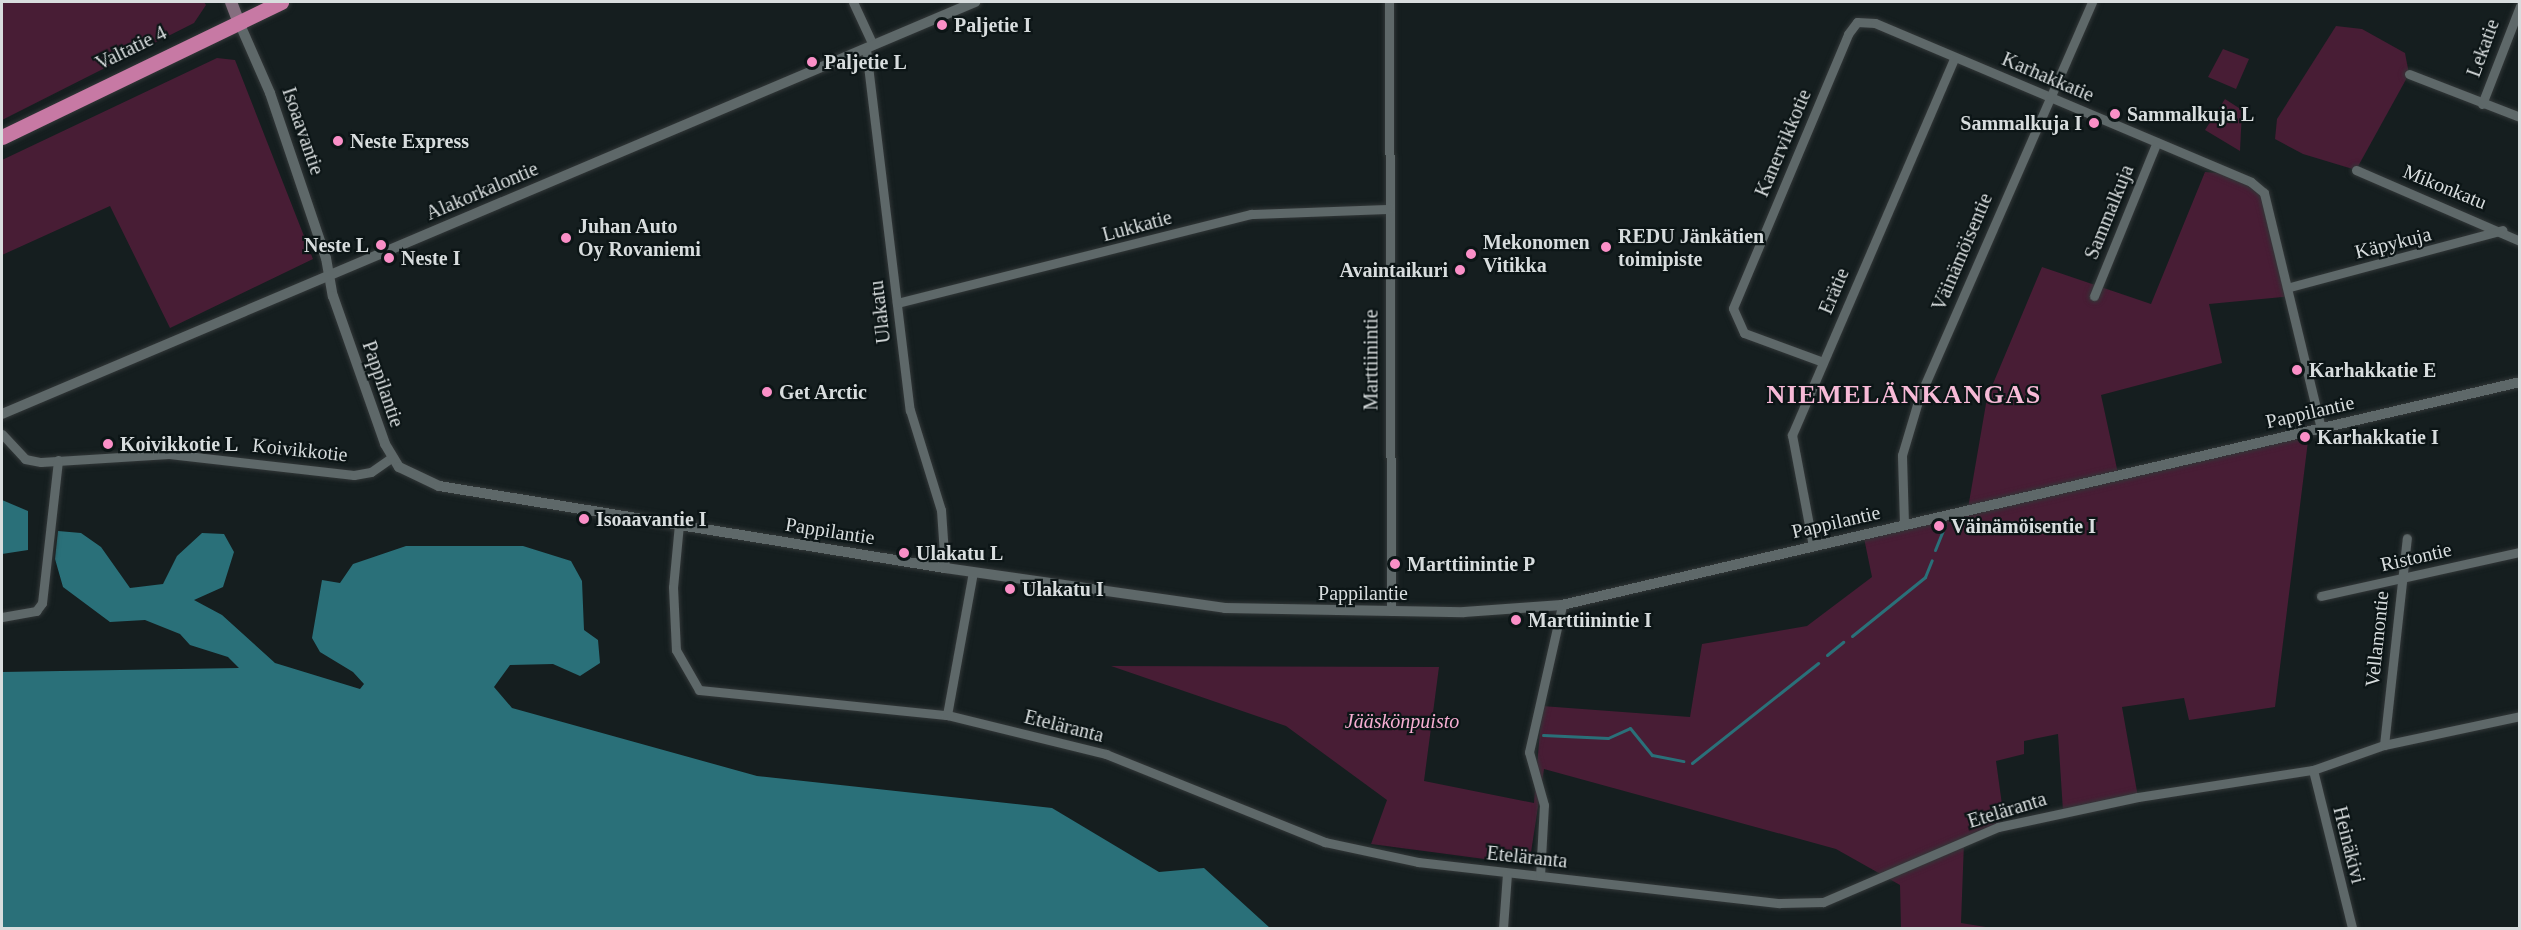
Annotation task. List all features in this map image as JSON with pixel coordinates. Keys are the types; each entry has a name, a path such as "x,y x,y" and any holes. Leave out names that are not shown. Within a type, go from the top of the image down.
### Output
{"highway":[{"name":"Valtatie 4","path":"2,137 238,20 282,2"}],"main road":[{"name":"Isoaavantie","path":"231,2 238,20"}],"street":[{"name":"Ulakatu","path":"853,2 870,47 910,410 941,510 945,568"},
{"name":"Alakorkalontie","path":"2,414 975,2"},
{"name":"Marttiinintie","path":"1389,2 1391,611"},
{"name":"Väinämöisentie","path":"1904,525 1902,455 1919,398 2091,2"},
{"name":"Lekatie","path":"2482,104 2520,6"},
{"name":"Isoaavantie","path":"238,20 270,93 330,275"},
{"name":"Karhakkatie","path":"1857,22 1875,23 2049,96 2251,182 2264,193 2290,287 2321,428"},
{"name":"Kanervikkotie","path":"1823,362 1744,333 1733,308 1857,22"},
{"name":"Erätie","path":"1813,546 1792,435 1954,57"},
{"path":"2409,74 2520,117"},
{"name":"Sammalkuja","path":"2094,297 2157,142"},
{"name":"Mikonkatu","path":"2356,170 2502,230 2520,241"},
{"name":"Lukkatie","path":"897,303 1251,214 1389,208"},
{"name":"Käpykuja","path":"2290,287 2502,230"},
{"name":"Pappilantie","path":"330,275 333,296 391,458 416,478 439,486 1195,606 1391,611 1562,605 2520,381"},
{"name":"Koivikkotie","path":"2,434 26,459 58,460 169,454 354,474 371,472 391,458"},
{"path":"2,617 36,611 42,603 58,460"},
{"name":"Eteläranta","path":"679,524 673,587 676,650 699,690 947,715 1106,754 1325,842 1507,874 1780,903 1823,902 1998,827 2138,796 2313,770 2384,745 2520,716"},
{"name":"Vellamontie","path":"2384,745 2407,538"},
{"name":"Ristontie","path":"2321,596 2520,552"},
{"path":"947,715 973,572"},
{"path":"1540,876 1544,805 1530,752 1562,605"},
{"name":"Heinäkivi","path":"2313,770 2352,928"},
{"path":"1503,928 1507,874"}],"green space":[{"path":"2,2 204,2 206,5 194,23 2,120"},
{"path":"2336,26 2362,29 2405,53 2409,74 2356,170 2303,154 2275,139 2277,119"},
{"path":"2223,49 2249,59 2236,89 2208,77"},
{"path":"217,58 235,60 313,259 170,328 110,206 2,255 2,160"},
{"path":"2225,99 2242,110 2240,151 2205,130"},
{"name":"Jääskönpuisto","path":"2205,172 2232,174 2264,193 2292,296 2209,304 2222,363 2101,395 2119,478 2309,433 2275,707 2189,720 2184,698 2122,707 2138,797 2063,811 2058,734 2024,741 2024,754 1996,761 2004,819 1964,842 1961,923 1992,928 1901,928 1900,885 1836,849 1544,769 1529,865 1371,844 1387,800 1286,726 1111,666 1439,667 1424,781 1534,803 1542,706 1690,717 1702,644 1807,626 1872,577 1864,538 1967,514 1987,398 2042,267 2151,304"}],"water":[{"path":"2,500 28,511 28,550 2,554"},
{"path":"58,531 81,533 101,547 130,588 163,584 177,556 202,533 224,534 234,552 223,587 194,600 222,615 275,663 360,689 364,684 353,672 320,652 312,638 322,580 340,583 353,564 406,546 523,546 571,561 582,581 584,630 598,640 600,663 580,676 553,664 510,665 494,687 512,708 757,776 1052,808 1159,872 1204,868 1270,928 2,928 2,672 239,668 228,657 190,645 180,634 145,620 110,622 63,587 55,559"}],"waterway":[{"path":"1935,550 1945,525"},
{"path":"1852,636 1925,577 1932,560"},
{"path":"1827,655 1843,642"},
{"path":"1692,763 1818,663"},
{"path":"1543,735 1608,738 1630,728 1652,755 1683,761"}],"place":[{"name":"Paljetie I","path":"942,25"},
{"name":"Paljetie L","path":"812,62"},
{"name":"Sammalkuja L","path":"2115,114"},
{"name":"Sammalkuja I","path":"2094,123"},
{"name":"Neste Express","path":"338,141"},
{"name":"Juhan Auto Oy Rovaniemi","path":"566,238"},
{"name":"Neste L","path":"381,245"},
{"name":"REDU Jänkätien toimipiste","path":"1606,247"},
{"name":"Mekonomen Vitikka","path":"1471,254"},
{"name":"Neste I","path":"389,258"},
{"name":"Avaintaikuri","path":"1460,270"},
{"name":"Karhakkatie E","path":"2297,370"},
{"name":"Get Arctic","path":"767,392"},
{"name":"Karhakkatie I","path":"2305,437"},
{"name":"Koivikkotie L","path":"108,444"},
{"name":"Isoaavantie I","path":"584,519"},
{"name":"Väinämöisentie I","path":"1939,526"},
{"name":"Ulakatu L","path":"904,553"},
{"name":"Marttiinintie P","path":"1395,564"},
{"name":"Ulakatu I","path":"1010,589"},
{"name":"Marttiinintie I","path":"1516,620"}],"district":[{"name":"NIEMELÄNKANGAS","path":"1904,395"}]}
